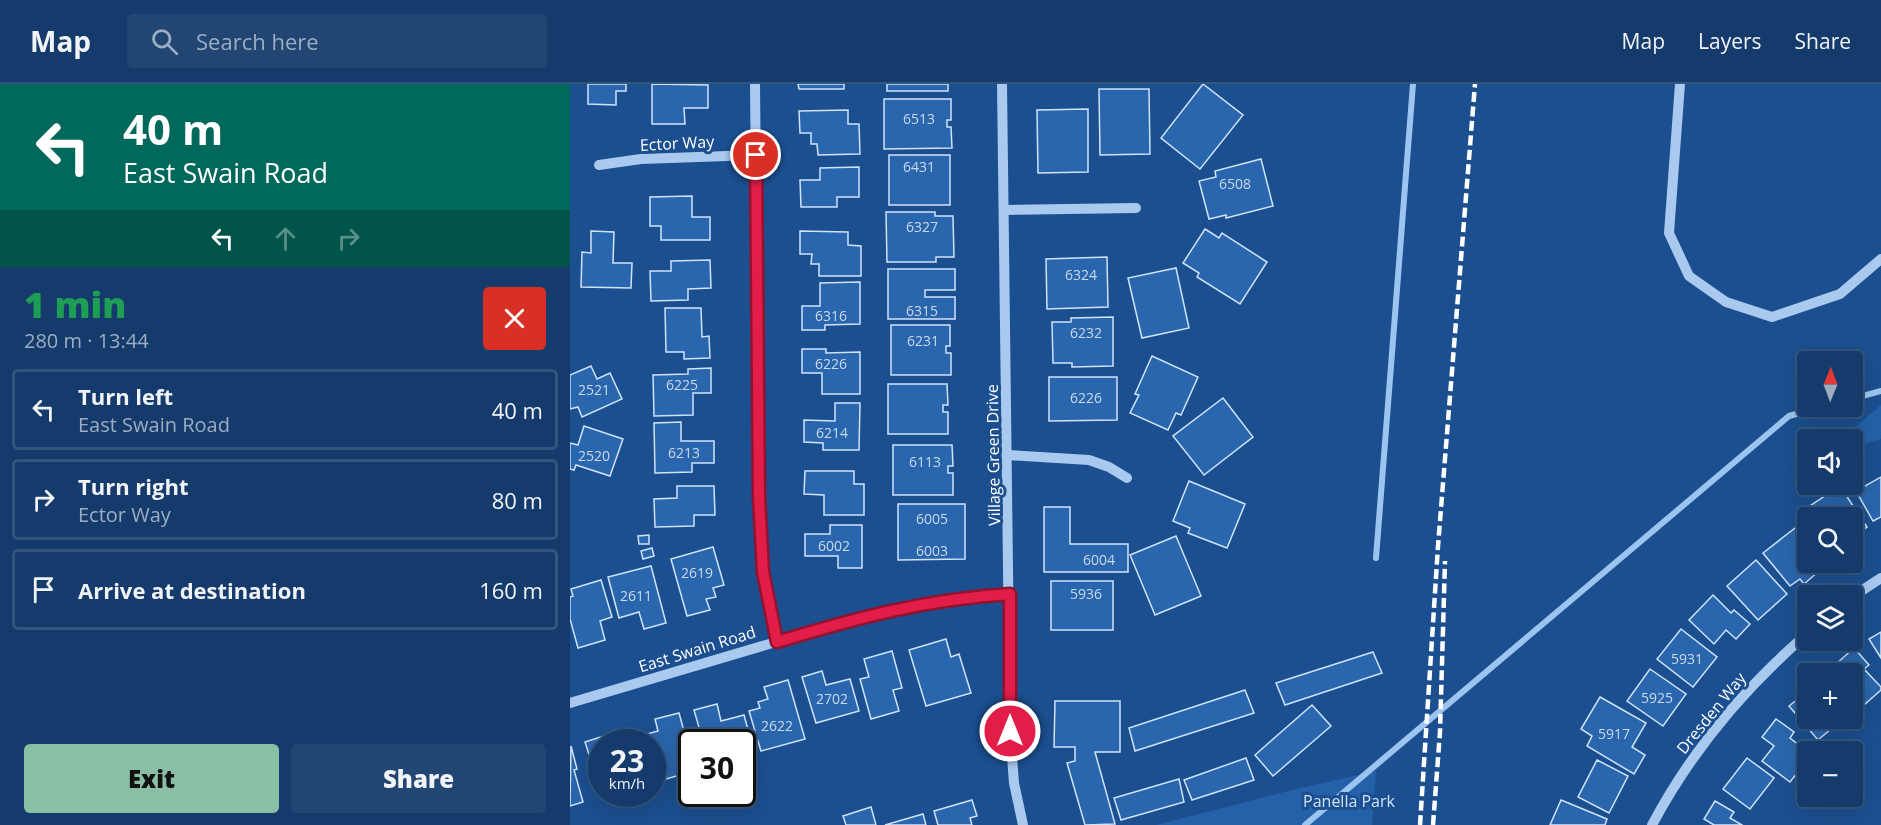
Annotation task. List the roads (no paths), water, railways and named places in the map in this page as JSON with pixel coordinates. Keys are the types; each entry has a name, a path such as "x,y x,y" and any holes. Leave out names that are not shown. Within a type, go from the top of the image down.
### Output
{"street":[{"path":"755,84 759,497 763,572 777,642"},
{"name":"Village Green Drive","path":"1002,84 1010,731 1014,783 1023,825"},
{"path":"1680,84 1669,233 1689,276 1726,302 1772,318 1840,294 1881,259"},
{"name":"Ector Way","path":"599,165 641,159 756,155"},
{"path":"1004,210 1136,208"},
{"path":"1008,455 1089,460 1109,467 1127,478"},
{"path":"1863,590 1881,578"},
{"name":"East Swain Road","path":"570,703 867,615 960,597 1010,594"},
{"name":"Dresden Way","path":"1652,825 1673,786 1720,720 1772,664 1797,642"}],"waterway":[{"path":"1376,558 1413,84"},
{"path":"1863,396 1881,391"},
{"path":"1305,825 1789,416 1797,414"}],"railway":[{"path":"1420,825 1438,546 1475,84"},
{"path":"1433,825 1440,732 1445,561"}],"park label":[{"name":"Panella Park","path":"1349,801"}]}
